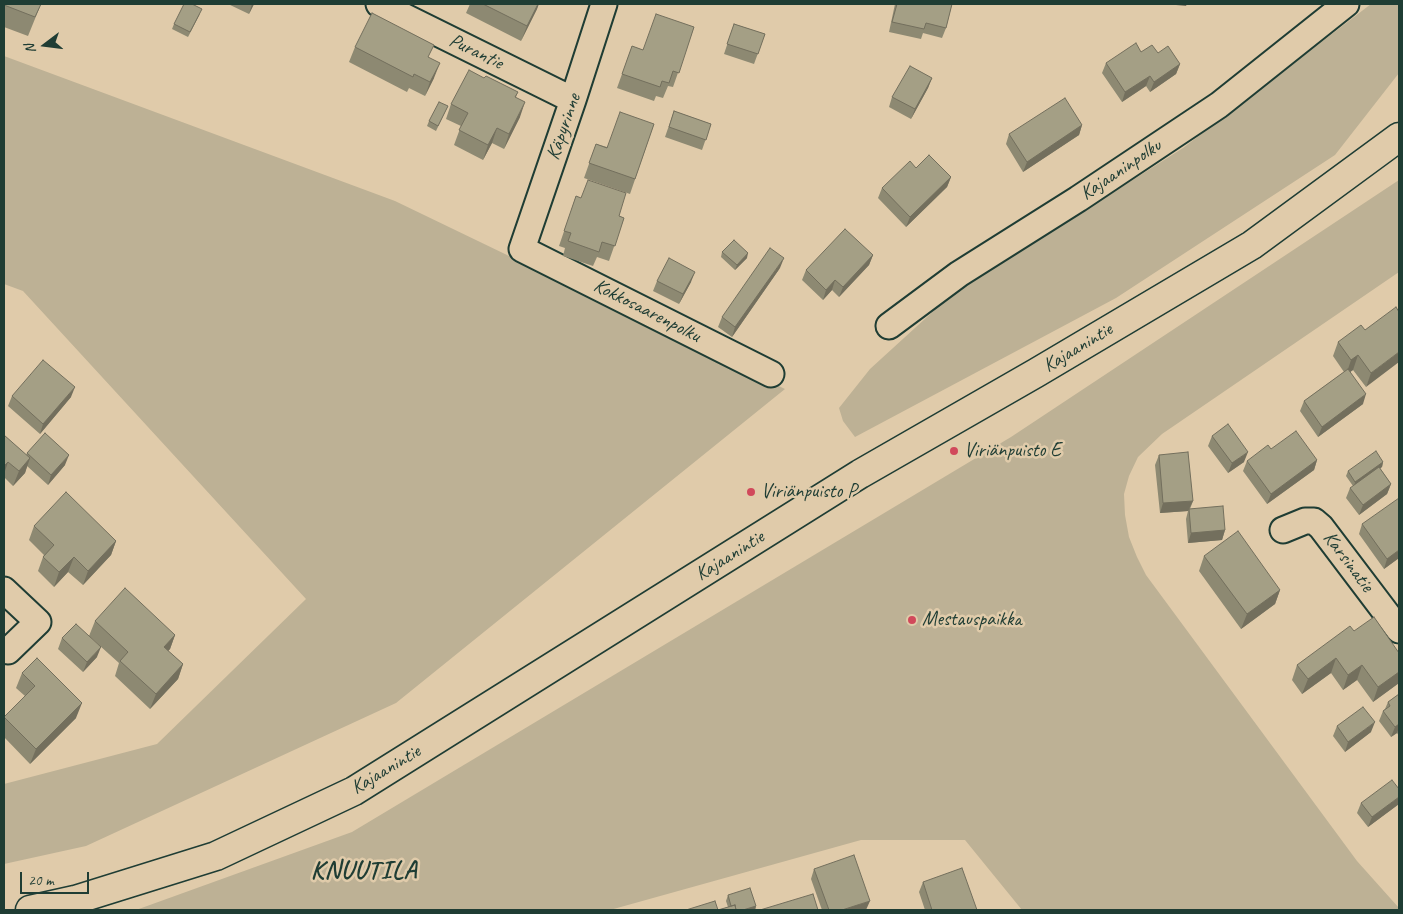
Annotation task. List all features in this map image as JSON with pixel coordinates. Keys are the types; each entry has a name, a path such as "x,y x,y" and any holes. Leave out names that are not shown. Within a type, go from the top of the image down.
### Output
{"main road":[{"name":"Kajaanintie","path":"30,910 75,900 216,856 354,791 860,474 1036,373 1252,245 1399,137"}],"street":[{"name":"Purantie","path":"379,4 573,100"},
{"name":"Käpyrinne","path":"522,249 604,4"},
{"name":"Kajaaninpolku","path":"889,326 959,274 1078,199 1219,105 1346,4"},
{"name":"Kokkosaarenpolku","path":"522,249 771,374"},
{"name":"Karsinatie","path":"1283,530 1305,521 1314,522 1321,527 1399,630"},
{"path":"4,590 38,622 8,651"}],"shaded area":[{"path":"1371,4 1399,4 1399,73 1335,155 1116,298 855,437 843,421 839,408 870,369 950,296 1183,148"},
{"path":"4,56 395,201 785,389 396,703 86,846 4,864 4,784 157,744 306,599 23,291 4,284"},
{"path":"1399,180 1399,272 1162,434 1138,457 1129,476 1124,494 1129,537 1146,575 1357,861 1399,910 1022,910 965,840 861,840 610,910 136,910 352,832 1011,437"}],"building":[{"path":"4,4 41,4 35,17"},
{"path":"184,4 192,4 202,9 190,32 174,24"},
{"path":"483,4 538,4 527,26"},
{"path":"897,4 952,4 946,28 926,23 924,29 892,22"},
{"path":"372,13 434,45 428,57 440,63 430,82 414,74 413,77 355,47"},
{"path":"656,14 694,27 679,73 673,71 669,83 662,81 660,87 622,74 632,46 643,50"},
{"path":"734,24 765,34 758,54 727,44"},
{"path":"1136,43 1141,52 1152,45 1158,53 1168,46 1180,64 1154,82 1150,76 1125,92 1106,63"},
{"path":"910,66 932,78 915,109 892,97"},
{"path":"469,70 518,92 515,97 525,102 509,134 497,128 488,145 459,130 468,113 451,104"},
{"path":"1065,98 1082,125 1027,162 1009,134"},
{"path":"439,102 448,106 438,126 429,121"},
{"path":"674,111 711,124 706,140 669,127"},
{"path":"620,112 654,124 635,179 589,163 596,144 607,148"},
{"path":"929,155 951,177 910,217 882,188 910,161 916,168"},
{"path":"588,180 626,193 619,216 624,218 615,246 602,242 599,252 568,241 571,233 564,231 576,196 581,198"},
{"path":"845,229 873,255 843,287 835,280 826,290 806,270"},
{"path":"734,240 748,253 737,265 722,252"},
{"path":"770,248 784,258 735,327 722,317"},
{"path":"669,258 695,272 683,294 657,281"},
{"path":"1396,307 1399,312 1399,352 1371,373 1358,355 1351,360 1338,342 1361,325 1365,330"},
{"path":"43,360 75,387 43,424 12,396"},
{"path":"1348,369 1366,394 1322,427 1304,401"},
{"path":"1228,424 1248,452 1232,463 1212,436"},
{"path":"1296,431 1317,460 1271,494 1247,461 1268,445 1271,449"},
{"path":"45,433 69,455 51,475 27,453"},
{"path":"4,435 30,458 19,471 8,462 4,466"},
{"path":"1376,451 1383,462 1355,482 1348,471"},
{"path":"1188,452 1193,501 1163,503 1159,455"},
{"path":"1379,467 1391,484 1363,505 1350,488"},
{"path":"66,492 116,541 88,571 74,557 59,572 43,557 54,545 34,526"},
{"path":"1399,498 1399,550 1387,559 1362,524"},
{"path":"1223,506 1225,530 1191,533 1189,509"},
{"path":"1238,531 1280,590 1247,614 1204,556"},
{"path":"125,588 175,635 164,647 183,664 156,694 120,661 128,652 95,621"},
{"path":"1374,617 1399,653 1399,672 1378,687 1362,665 1348,675 1336,658 1308,679 1297,665 1350,626 1354,631"},
{"path":"76,624 101,647 87,662 62,638"},
{"path":"37,658 82,703 36,749 4,717 35,686 22,673"},
{"path":"1399,694 1399,724 1395,727 1383,711 1390,706 1388,702"},
{"path":"1363,707 1375,722 1348,742 1337,726"},
{"path":"1392,780 1399,789 1399,797 1372,817 1361,803"},
{"path":"854,855 870,901 842,910 829,910 814,869"},
{"path":"962,868 977,910 932,910 923,882"},
{"path":"750,888 756,906 736,910 735,905 731,906 728,895"},
{"path":"813,894 818,910 760,910"},
{"path":"715,901 718,910 686,910"},
{"path":"735,905 736,910 718,910"}],"place":[{"name":"Viriänpuisto E","path":"954,451"},
{"name":"Viriänpuisto P","path":"751,492"},
{"name":"Mestauspaikka","path":"912,620"}],"district":[{"name":"KNUUTILA","path":"364,871"}]}
